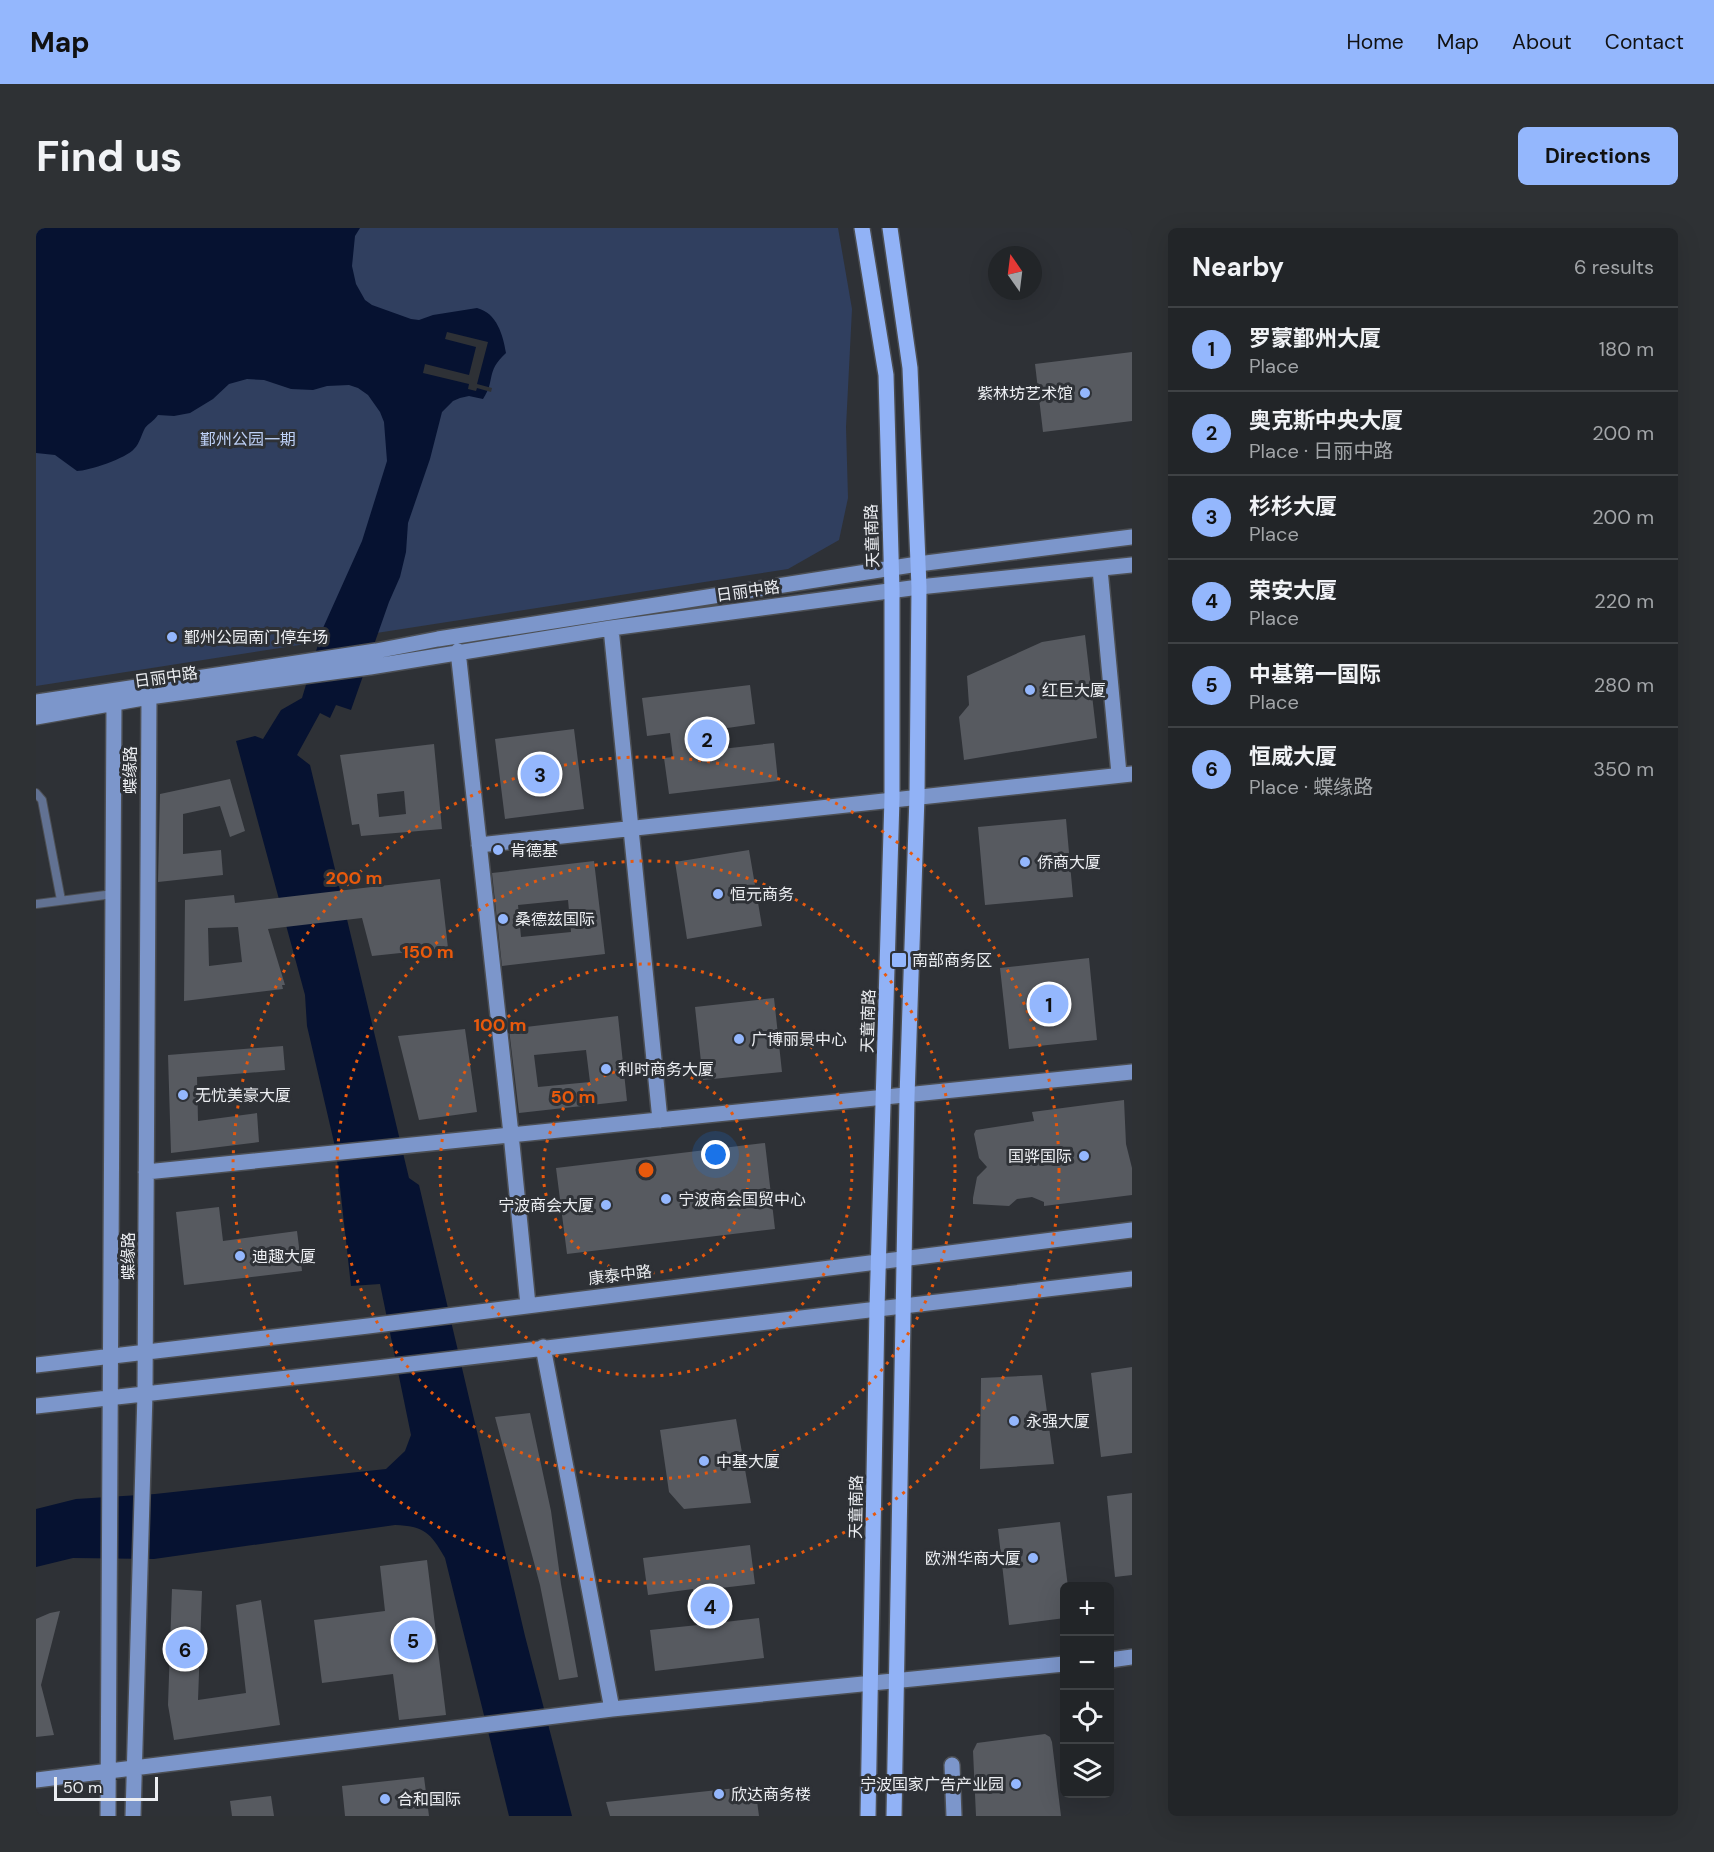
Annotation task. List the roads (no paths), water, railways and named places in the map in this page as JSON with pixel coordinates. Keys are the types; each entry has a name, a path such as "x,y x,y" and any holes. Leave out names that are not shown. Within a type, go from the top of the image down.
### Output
{"main road":[{"name":"天童南路","path":"862,228 886,375 892,590 892,798 878,1261 868,1816"},
{"path":"891,228 910,369 919,587 917,795 907,1097 894,1816"}],"street":[{"name":"日丽中路","path":"36,702 114,696 149,697 299,670 438,639 918,564 1132,537"},
{"name":"日丽中路","path":"299,670 370,667 611,628 892,590 1132,565"},
{"path":"479,845 917,795 1125,774 1100,569"},
{"path":"611,628 660,1120"},
{"path":"458,651 528,1305"},
{"path":"114,696 299,670"},
{"name":"日丽中路","path":"36,717 114,696"},
{"name":"蝶缘路","path":"108,1816 114,696"},
{"name":"蝶缘路","path":"133,1816 146,1393 149,697"},
{"path":"146,1172 406,1144 907,1097 1132,1072"},
{"name":"康泰中路","path":"36,1365 146,1350 368,1326 1132,1230"},
{"path":"36,1406 1132,1279"},
{"path":"543,1347 612,1709"},
{"path":"1114,1659 1132,1657"},
{"path":"36,1780 612,1709 1060,1665"},
{"path":"952,1765 954,1816"}],"lane":[{"path":"36,793 42,800 61,900"},
{"path":"36,904 113,894"}],"place":[{"name":"紫林坊艺术馆","path":"1085,393"},
{"name":"鄞州公园南门停车场","path":"172,637"},
{"name":"红巨大厦","path":"1030,690"},
{"name":"奥克斯中央大厦","path":"707,739"},
{"name":"杉杉大厦","path":"540,774"},
{"name":"肯德基","path":"498,850"},
{"name":"侨商大厦","path":"1025,862"},
{"name":"恒元商务","path":"718,894"},
{"name":"桑德兹国际","path":"503,919"},
{"name":"南部商务区","path":"899,960"},
{"name":"罗蒙鄞州大厦","path":"1049,1004"},
{"name":"广博丽景中心","path":"739,1039"},
{"name":"利时商务大厦","path":"606,1069"},
{"name":"无忧美豪大厦","path":"183,1095"},
{"name":"国骅国际","path":"1084,1156"},
{"name":"宁波商会国贸中心","path":"666,1199"},
{"name":"宁波商会大厦","path":"606,1205"},
{"name":"迪趣大厦","path":"240,1256"},
{"name":"永强大厦","path":"1014,1421"},
{"name":"中基大厦","path":"704,1461"},
{"name":"欧洲华商大厦","path":"1033,1558"},
{"name":"荣安大厦","path":"710,1606"},
{"name":"中基第一国际","path":"413,1640"},
{"name":"恒威大厦","path":"185,1649"},
{"name":"宁波国家广告产业园","path":"1016,1784"},
{"name":"欣达商务楼","path":"719,1794"},
{"name":"合和国际","path":"385,1799"}],"park label":[{"name":"鄞州公园一期","path":"248,439"}]}
